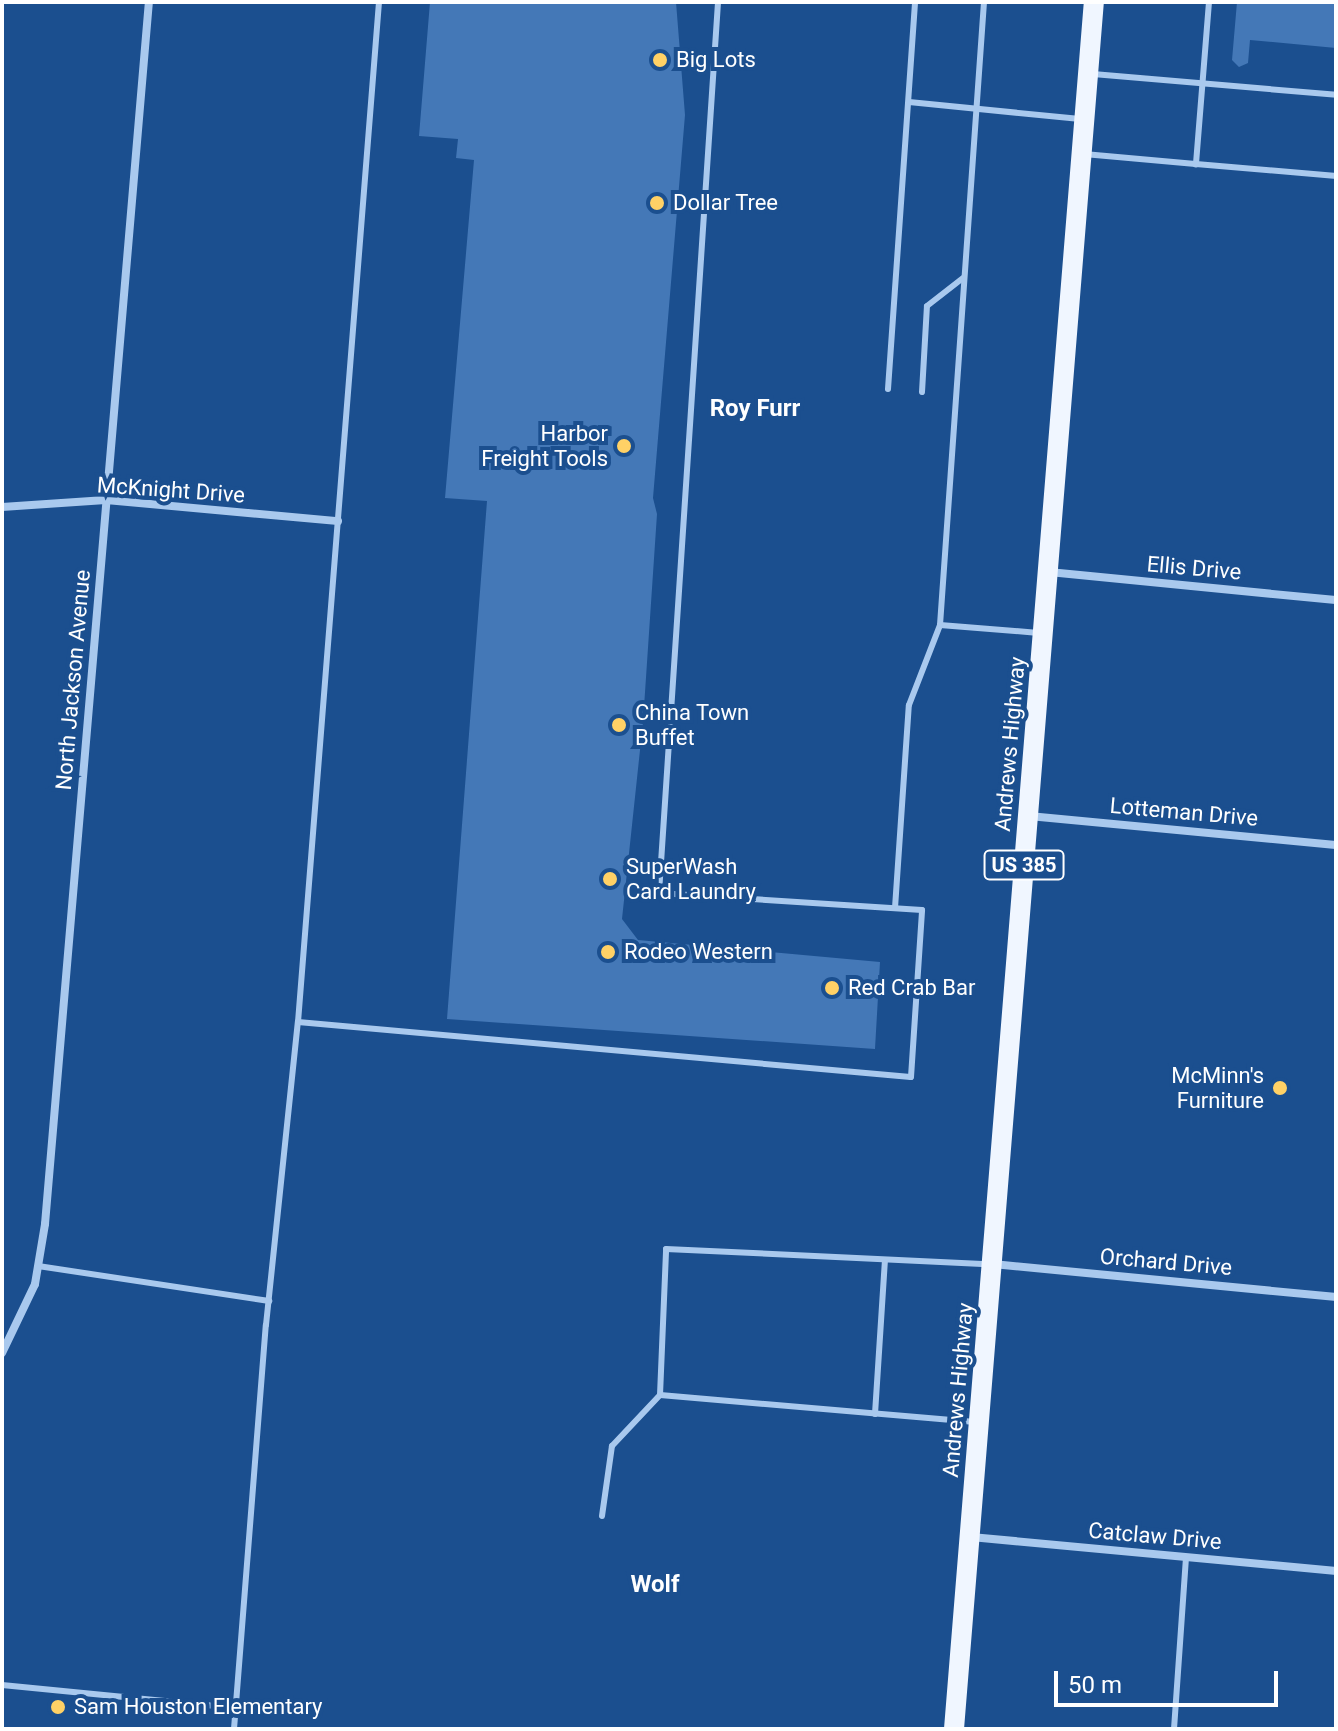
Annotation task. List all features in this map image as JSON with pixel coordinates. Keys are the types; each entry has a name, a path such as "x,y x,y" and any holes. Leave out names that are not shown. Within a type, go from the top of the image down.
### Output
{"main road":[{"name":"Andrews Highway","path":"954,1729 1094,2"}],"street":[{"name":"North Jackson Avenue","path":"2,1353 22,1320 38,1266 149,2"},
{"name":"McKnight Drive","path":"2,507 106,500 338,521"},
{"name":"Ellis Drive","path":"1048,572 1336,600"},
{"name":"Lotteman Drive","path":"1028,815 1336,845"},
{"name":"Orchard Drive","path":"992,1264 1336,1297"},
{"name":"Catclaw Drive","path":"970,1537 1336,1571"}],"lane":[{"path":"234,1729 269,1301 298,1022 379,2"},
{"path":"298,1022 911,1077 922,910 659,893 718,2"},
{"path":"888,389 915,2"},
{"path":"895,908 909,705 940,625 984,2"},
{"path":"1196,164 1209,2"},
{"path":"1089,74 1336,95"},
{"path":"909,102 1085,119"},
{"path":"1082,154 1336,176"},
{"path":"922,392 927,306 963,278"},
{"path":"940,625 1043,634"},
{"path":"602,1516 612,1446 660,1395 666,1249 992,1264"},
{"path":"875,1414 885,1260"},
{"path":"38,1266 269,1301"},
{"path":"660,1395 979,1422"},
{"path":"1174,1729 1186,1557"},
{"path":"2,1685 236,1708"}],"building":[{"path":"430,2 676,2 685,115 653,498 657,514 643,722 622,919 638,940 880,962 875,1049 447,1019 487,501 445,498 474,160 456,158 458,139 419,136"},
{"path":"1237,2 1336,2 1336,48 1250,40 1248,63 1239,67 1232,60"}],"place":[{"name":"Big Lots","path":"660,60"},
{"name":"Dollar Tree","path":"657,203"},
{"name":"Harbor Freight Tools","path":"624,446"},
{"name":"China Town Buffet","path":"619,725"},
{"name":"SuperWash Card Laundry","path":"610,879"},
{"name":"Rodeo Western","path":"608,952"},
{"name":"Red Crab Bar","path":"832,988"},
{"name":"McMinn's Furniture","path":"1280,1088"},
{"name":"Sam Houston Elementary","path":"58,1707"}],"district":[{"name":"Roy Furr","path":"755,409"},
{"name":"Wolf","path":"655,1585"}]}
